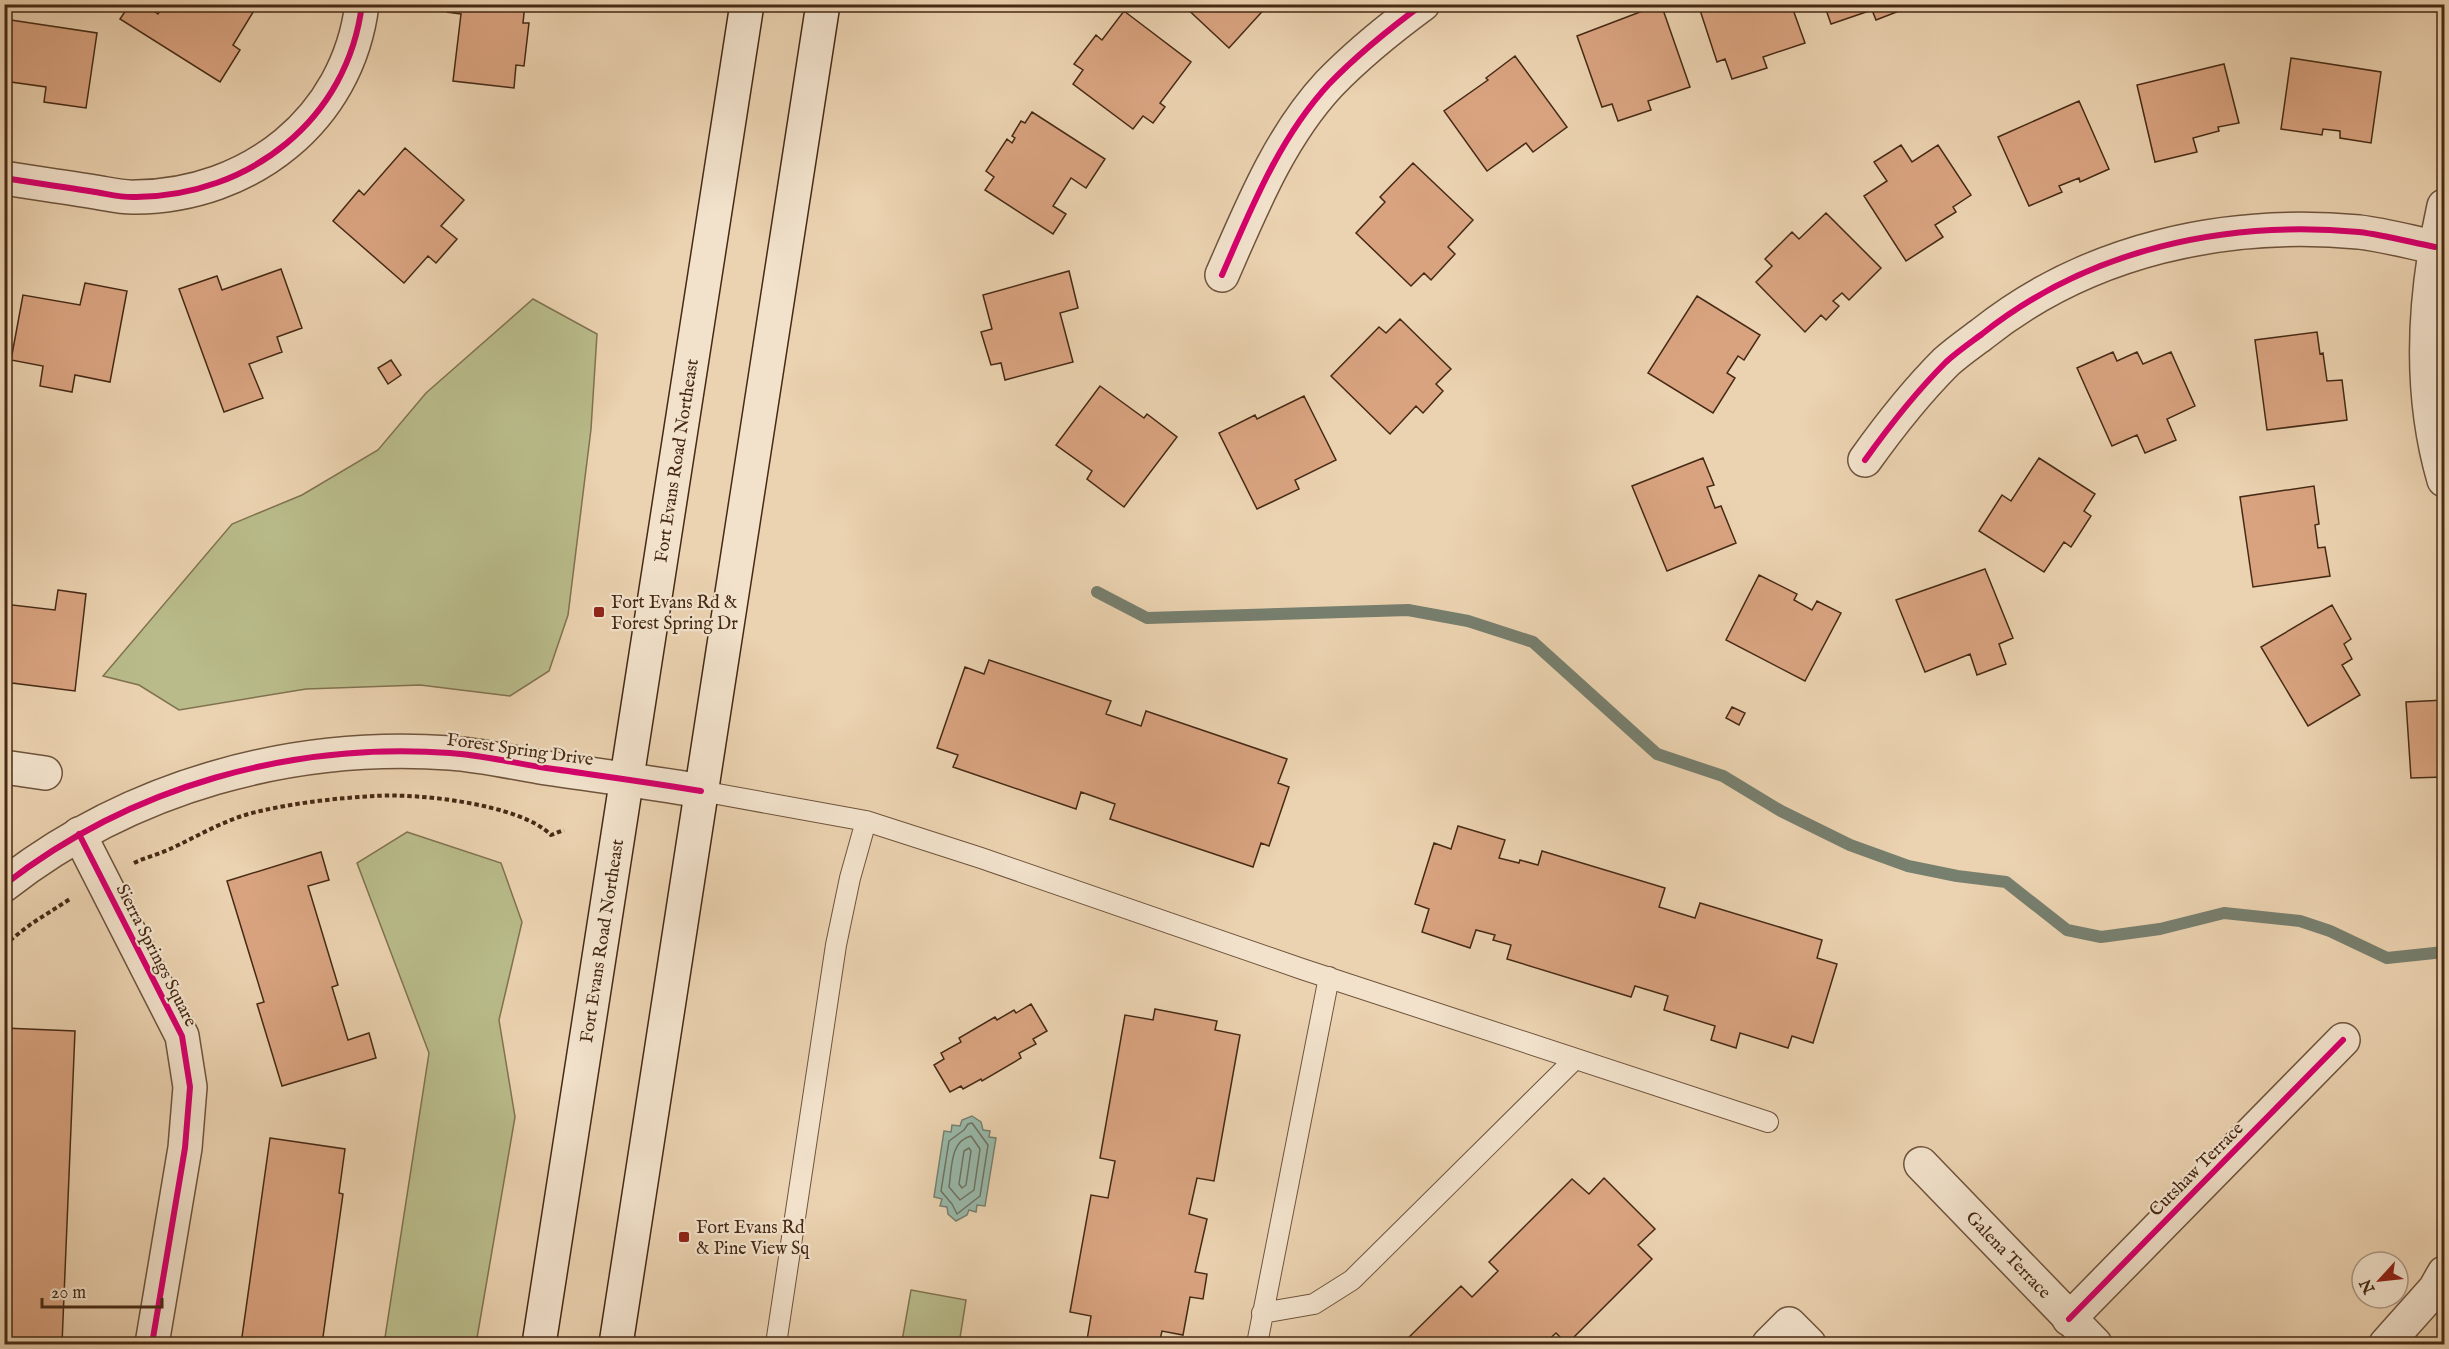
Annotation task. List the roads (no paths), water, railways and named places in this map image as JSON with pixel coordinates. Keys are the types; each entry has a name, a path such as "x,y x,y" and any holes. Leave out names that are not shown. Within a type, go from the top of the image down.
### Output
{"street":[{"path":"4,178 134,198 184,194 228,181 271,157 306,127 331,93 351,52 362,4"},
{"name":"Fort Evans Road Northeast","path":"539,1344 747,4"},
{"path":"616,1344 823,4"},
{"path":"1222,275 1255,199 1287,140 1328,86 1374,41 1423,4"},
{"path":"2445,206 2435,247 2427,309 2428,380 2437,455 2445,480"},
{"path":"1865,460 1899,413 1948,361 2008,313 2070,278 2140,250 2204,236 2284,228 2361,232 2435,247"},
{"name":"Forest Spring Drive","path":"4,885 36,861 79,834 131,808 206,779 288,759 370,751 452,753 701,792"},
{"path":"4,767 45,773"},
{"name":"Sierra Springs Square","path":"79,834 182,1036 190,1087 185,1148 152,1344"},
{"name":"Cutshaw Terrace","path":"2069,1319 2343,1040"},
{"name":"Galena Terrace","path":"1921,1164 2095,1344"},
{"path":"2399,1340 2445,1273"},
{"path":"1769,1344 1789,1324 1809,1344"}],"lane":[{"path":"701,792 866,821 1768,1122"},
{"path":"776,1344 837,945 850,878 866,821"},
{"path":"1257,1344 1329,977"},
{"path":"1262,1313 1314,1304 1352,1280 1575,1059"}],"water":[{"path":"972,1116 981,1122 983,1130 990,1131 989,1137 996,1138 985,1206 977,1205 976,1212 969,1210 967,1215 956,1221 948,1214 947,1207 940,1206 942,1199 934,1197 944,1131 951,1132 952,1125 960,1126 962,1120"}],"waterway":[{"path":"1097,592 1147,618 1408,610 1468,621 1533,642 1657,754 1723,776 1781,811 1850,845 1908,866 1957,876 2006,882 2067,930 2101,937 2160,929 2224,913 2300,921 2330,931 2387,958 2444,952"}],"place":[{"name":"Fort Evans Rd & Forest Spring Dr","path":"599,612"},
{"name":"Fort Evans Rd & Pine View Sq","path":"684,1237"}]}
